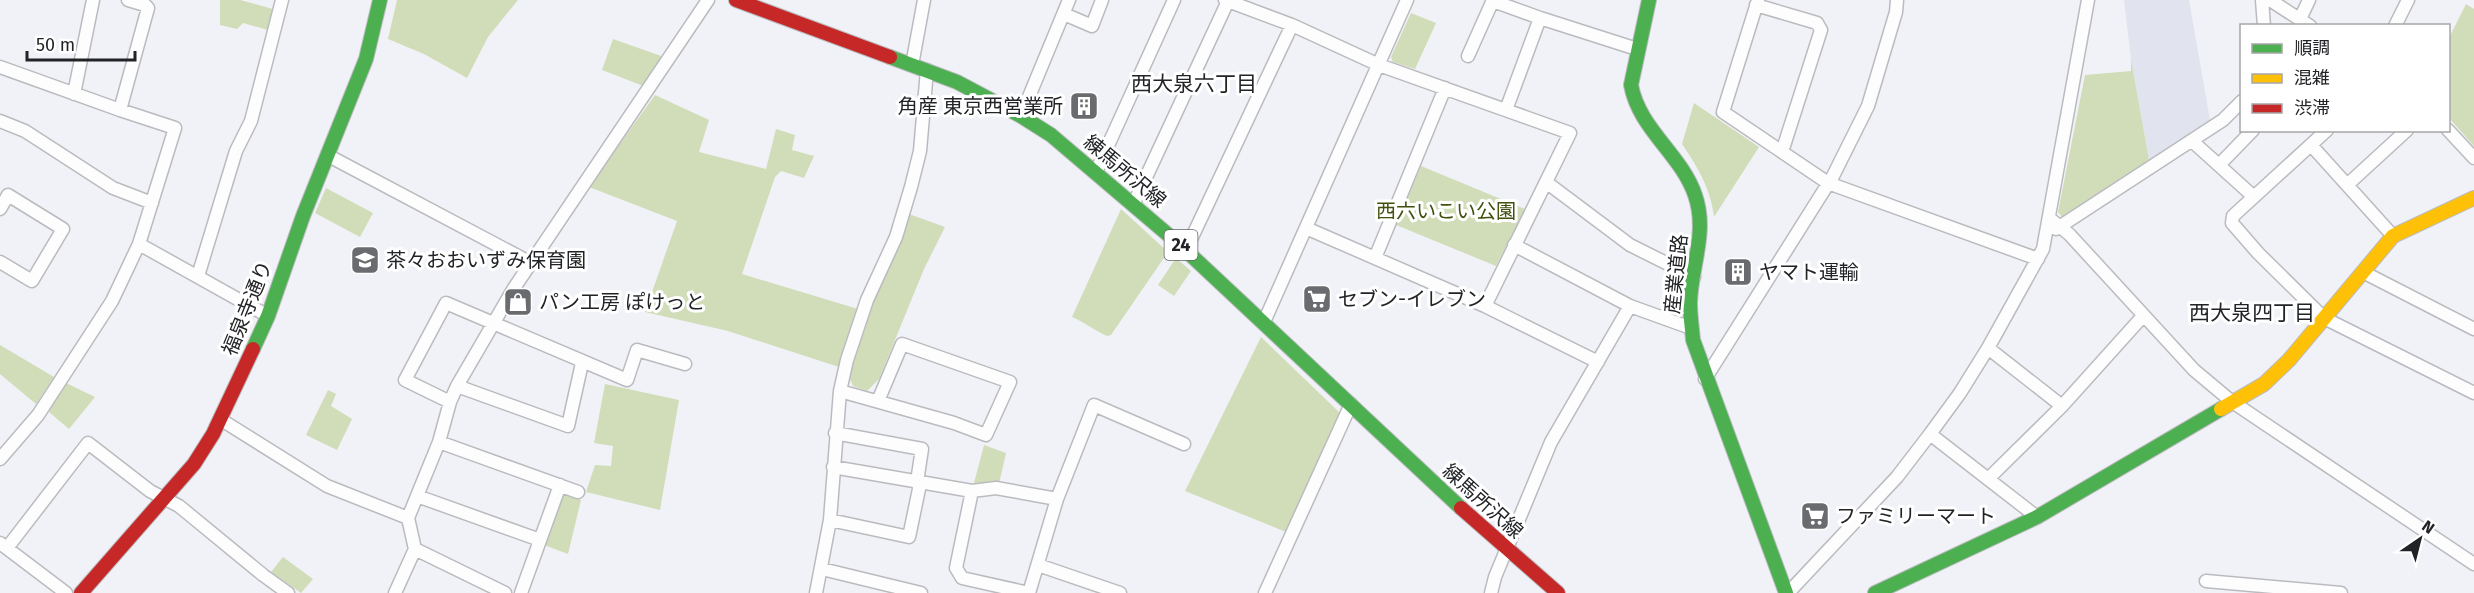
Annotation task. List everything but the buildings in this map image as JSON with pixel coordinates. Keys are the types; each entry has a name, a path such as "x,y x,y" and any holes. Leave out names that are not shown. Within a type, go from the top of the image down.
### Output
{"street":[{"path":"74,94 93,0"},
{"path":"120,110 148,8 128,0"},
{"path":"198,276 236,151 251,121 282,0"},
{"name":"福泉寺通り","path":"81,593 194,464 220,419 268,316 327,155 366,58 380,0"},
{"path":"395,593 415,549 408,518 439,442 457,386 514,288 578,190 651,88 708,0"},
{"name":"練馬所沢線","path":"736,0 957,82 1021,116 1051,135 1134,203 1507,550 1558,593"},
{"path":"912,65 924,0"},
{"path":"1021,116 1069,0"},
{"path":"1064,14 1092,26 1102,0"},
{"path":"1096,172 1174,0"},
{"path":"1134,203 1226,0 1292,25 1379,65 1570,133 1485,306"},
{"path":"1468,56 1493,0 1540,18 1637,49"},
{"name":"産業道路","path":"1649,0 1631,85 1636,106 1690,182 1696,197 1701,230 1690,303 1691,328 1696,354 1739,461 1787,593"},
{"path":"1706,379 1828,183 1868,106 1897,0"},
{"path":"2046,241 2088,0"},
{"path":"2262,0 2264,24"},
{"path":"2270,0 2305,22 2309,0"},
{"path":"2396,24 2408,0"},
{"path":"1264,322 1379,65 1404,1"},
{"path":"1782,152 1821,30 1817,23 1757,2 1723,112 1782,152 1828,183 2038,259"},
{"path":"1506,110 1540,18"},
{"path":"1186,250 1292,25"},
{"path":"0,67 175,128 139,244 112,301 38,415 0,459"},
{"path":"817,593 830,520 840,391 847,360 867,300 896,237 911,187 920,151 927,70"},
{"path":"1375,258 1445,88"},
{"path":"1787,593 1897,477 1930,434 1960,393 1988,348 2053,231 2223,120 2240,102"},
{"path":"0,121 25,131 113,188 152,203"},
{"path":"2219,165 2251,132"},
{"path":"2325,132 2233,216 2232,224 2324,318 2474,393"},
{"path":"2347,185 2405,132"},
{"path":"2450,132 2474,158"},
{"path":"2192,141 2254,197"},
{"path":"2311,145 2393,236"},
{"path":"327,155 531,263"},
{"path":"1546,182 1630,245 1694,277"},
{"path":"0,209 8,195 63,229 32,281 0,262"},
{"path":"1875,593 2037,517 2231,401 2264,384 2289,360 2393,236 2473,199"},
{"path":"2049,218 2062,226 2194,370 2231,401 2474,564"},
{"path":"1306,228 1485,306 1598,362"},
{"path":"139,244 268,316"},
{"path":"1514,245 1630,306 1691,328"},
{"path":"2363,272 2474,328"},
{"path":"450,402 405,380 446,303 582,363 627,380 637,350 685,364"},
{"path":"1491,593 1495,577 1546,450 1630,306"},
{"path":"1988,480 2062,406 2144,316"},
{"path":"840,391 954,423 986,435 1010,382 902,344 878,401"},
{"path":"1988,348 2062,406"},
{"path":"457,386 568,426 582,363"},
{"path":"1265,593 1351,404"},
{"path":"972,491 956,568 962,578 1029,593 1057,500 1094,405 1184,444"},
{"path":"220,419 327,486 408,518"},
{"path":"830,520 909,537 919,482 922,449 835,433"},
{"path":"1930,434 2037,517"},
{"path":"439,442 578,492"},
{"path":"66,593 3,545 88,443 150,491 179,507 288,593"},
{"path":"833,467 972,491 996,488 1057,500"},
{"path":"521,593 560,485"},
{"path":"417,496 540,540"},
{"path":"415,549 505,593"},
{"path":"1038,565 1120,593"},
{"path":"822,569 921,593"},
{"path":"2206,581 2341,593"}],"shaded area":[{"path":"2124,0 2189,0 2210,120 2149,160 2131,59"}],"green space":[{"path":"220,0 240,0 273,9 268,30 243,23 237,29 220,25"},
{"path":"397,0 518,0 488,37 467,78 424,54 388,39"},
{"path":"2466,4 2474,9 2474,146 2450,119 2450,36"},
{"path":"1411,13 1436,23 1415,69 1393,62 1391,57"},
{"path":"613,39 664,57 646,87 602,70"},
{"path":"2131,59 2149,160 2062,217 2058,212 2085,75 2131,71"},
{"path":"655,95 709,120 699,152 766,169 776,129 795,135 792,150 814,156 804,178 781,171 775,177 742,274 858,309 839,367 728,331 645,312 677,221 589,187"},
{"path":"1694,103 1759,147 1714,217 1707,187 1682,144"},
{"name":"西六いこい公園","path":"1421,166 1525,209 1496,266 1396,225"},
{"path":"326,188 373,213 360,237 315,213"},
{"path":"1121,209 1168,252 1111,335 1107,336 1072,317"},
{"path":"909,214 945,227 924,269 879,379 867,391 853,386 848,374 874,298 895,254"},
{"path":"1176,258 1191,271 1174,296 1158,285"},
{"path":"1261,337 1340,413 1286,532 1185,491"},
{"path":"0,345 54,377 36,404 0,374"},
{"path":"66,383 95,397 69,429 49,412"},
{"path":"605,384 679,400 660,510 586,492 595,465 611,466 613,446 594,443"},
{"path":"328,390 336,394 331,406 352,419 337,450 306,435"},
{"path":"984,445 1006,453 999,484 974,483"},
{"path":"566,495 581,500 568,554 544,545 560,499"},
{"path":"283,557 313,579 301,593 271,572"}],"traffic: fast":[{"path":"253,349 268,316 303,216 366,59 380,0"},
{"path":"1649,0 1631,85 1642,115 1689,180 1695,195 1700,222 1690,303 1693,340 1786,593"},
{"path":"890,57 957,82 1021,116 1051,135 1179,244 1461,508"},
{"path":"1875,593 2037,517 2221,409"}],"traffic: slow":[{"path":"2221,409 2264,384 2289,360 2393,236 2474,198"}],"traffic: jam":[{"path":"736,0 890,57"},
{"path":"81,593 194,464 213,434 253,349"},
{"path":"1461,508 1558,593"}],"place":[{"name":"角産 東京西営業所","path":"1084,106"},
{"name":"茶々おおいずみ保育園","path":"365,260"},
{"name":"ヤマト運輸","path":"1738,272"},
{"name":"セブン-イレブン","path":"1317,299"},
{"name":"パン工房 ぽけっと","path":"518,302"},
{"name":"ファミリーマート","path":"1815,516"}],"district":[{"name":"西大泉六丁目","path":"1194,84"},
{"name":"西大泉四丁目","path":"2252,313"}]}
